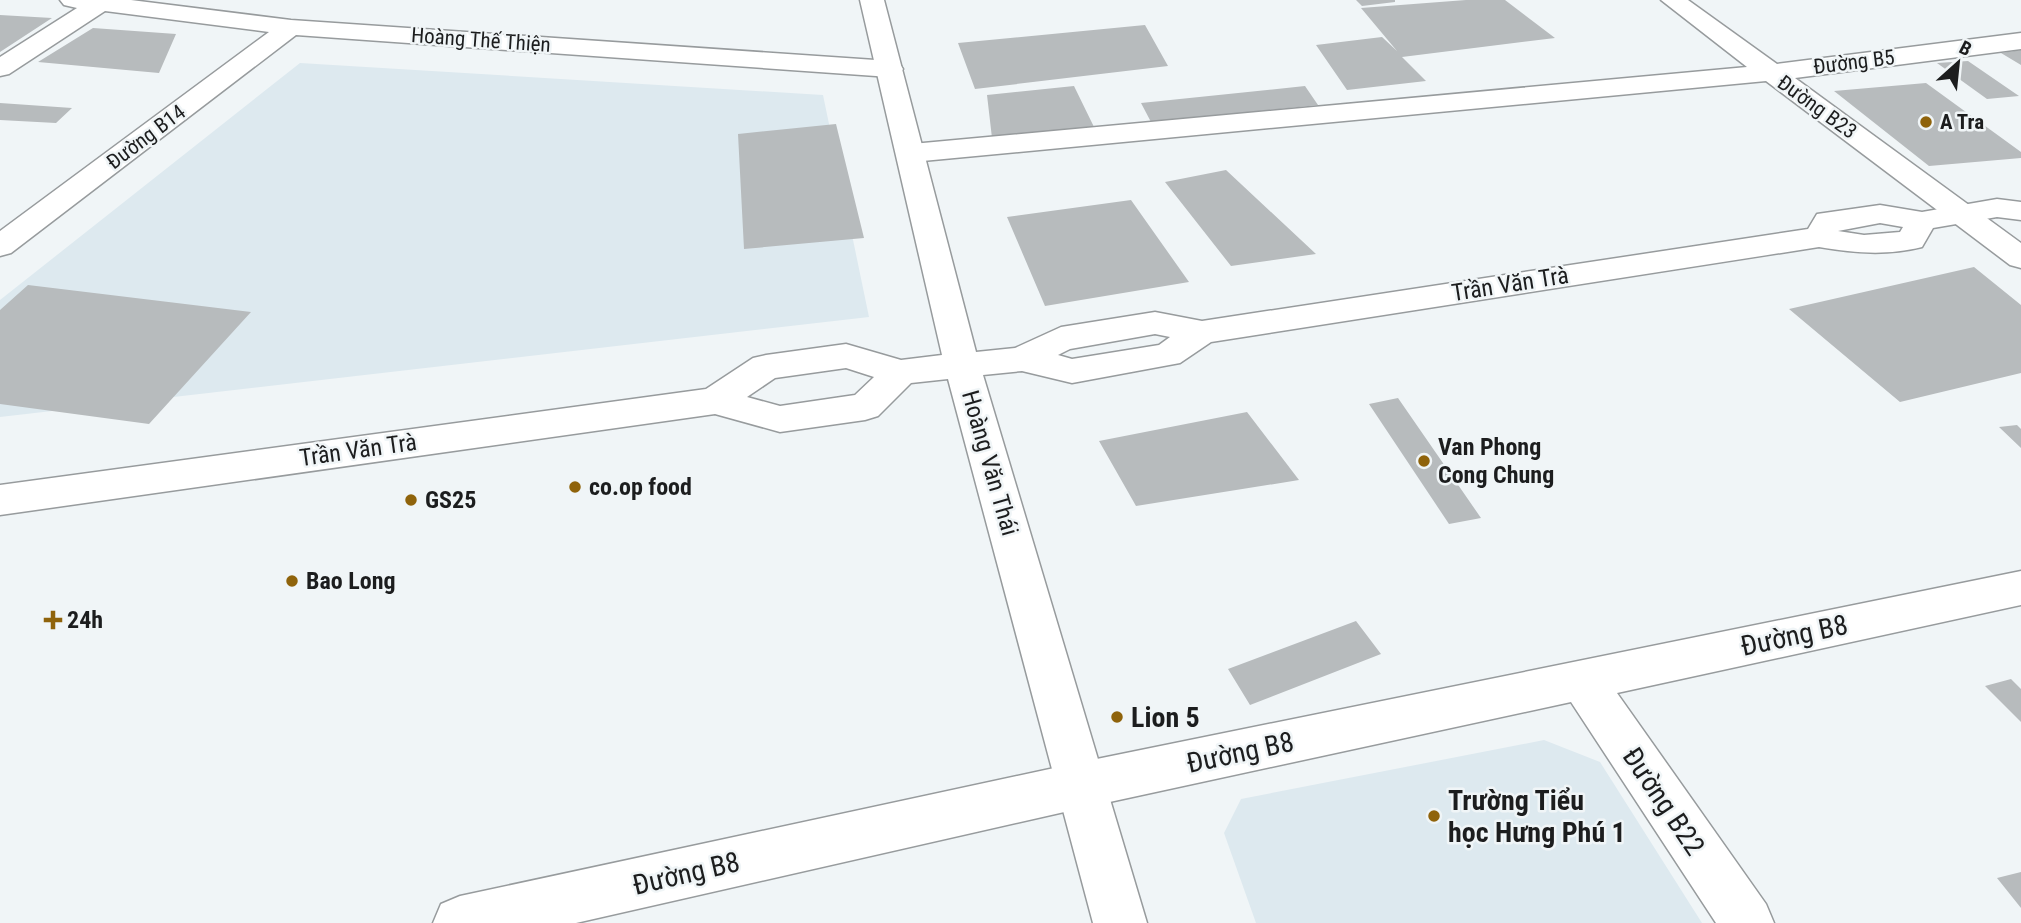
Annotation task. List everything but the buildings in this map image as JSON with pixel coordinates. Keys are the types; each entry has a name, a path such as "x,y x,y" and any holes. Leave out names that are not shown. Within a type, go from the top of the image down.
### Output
{"street":[{"name":"Hoàng Thế Thiện","path":"72,0 291,27 890,69"},
{"name":"Hoàng Văn Thái","path":"872,0 912,153 962,366 1120,923"},
{"name":"Đường B23","path":"1673,0 2021,258"},
{"path":"0,68 104,2"},
{"name":"Đường B14","path":"0,246 291,27"},
{"name":"Đường B5","path":"912,153 1771,73 2021,41"},
{"path":"1962,214 2013,204"},
{"name":"Trần Văn Trà","path":"962,366 1022,359 1072,371 1168,355 1202,332 1819,237 1864,245 1911,240 1922,221 1962,214"},
{"name":"Trần Văn Trà","path":"0,500 715,401 780,419 865,407 901,372 846,356 766,367 715,401"},
{"path":"901,372 962,366"},
{"name":"Đường B8","path":"460,923 1082,785 2021,588"},
{"name":"Đường B22","path":"1582,680 1746,923"}],"shaded area":[{"path":"300,63 823,95 869,317 0,417 0,300"},
{"name":"Trường Tiểu học Hưng Phú 1","path":"1544,740 1600,762 1702,923 1256,923 1224,833 1241,799"}],"place":[{"name":"A Tra","path":"1926,122"},
{"name":"Van Phong Cong Chung","path":"1424,461"},
{"name":"co.op food","path":"575,487"},
{"name":"GS25","path":"411,500"},
{"name":"Bao Long","path":"292,581"},
{"name":"24h","path":"53,620"},
{"name":"Lion 5","path":"1117,717"},
{"name":"Trường Tiểu học Hưng Phú 1","path":"1434,816"}]}
